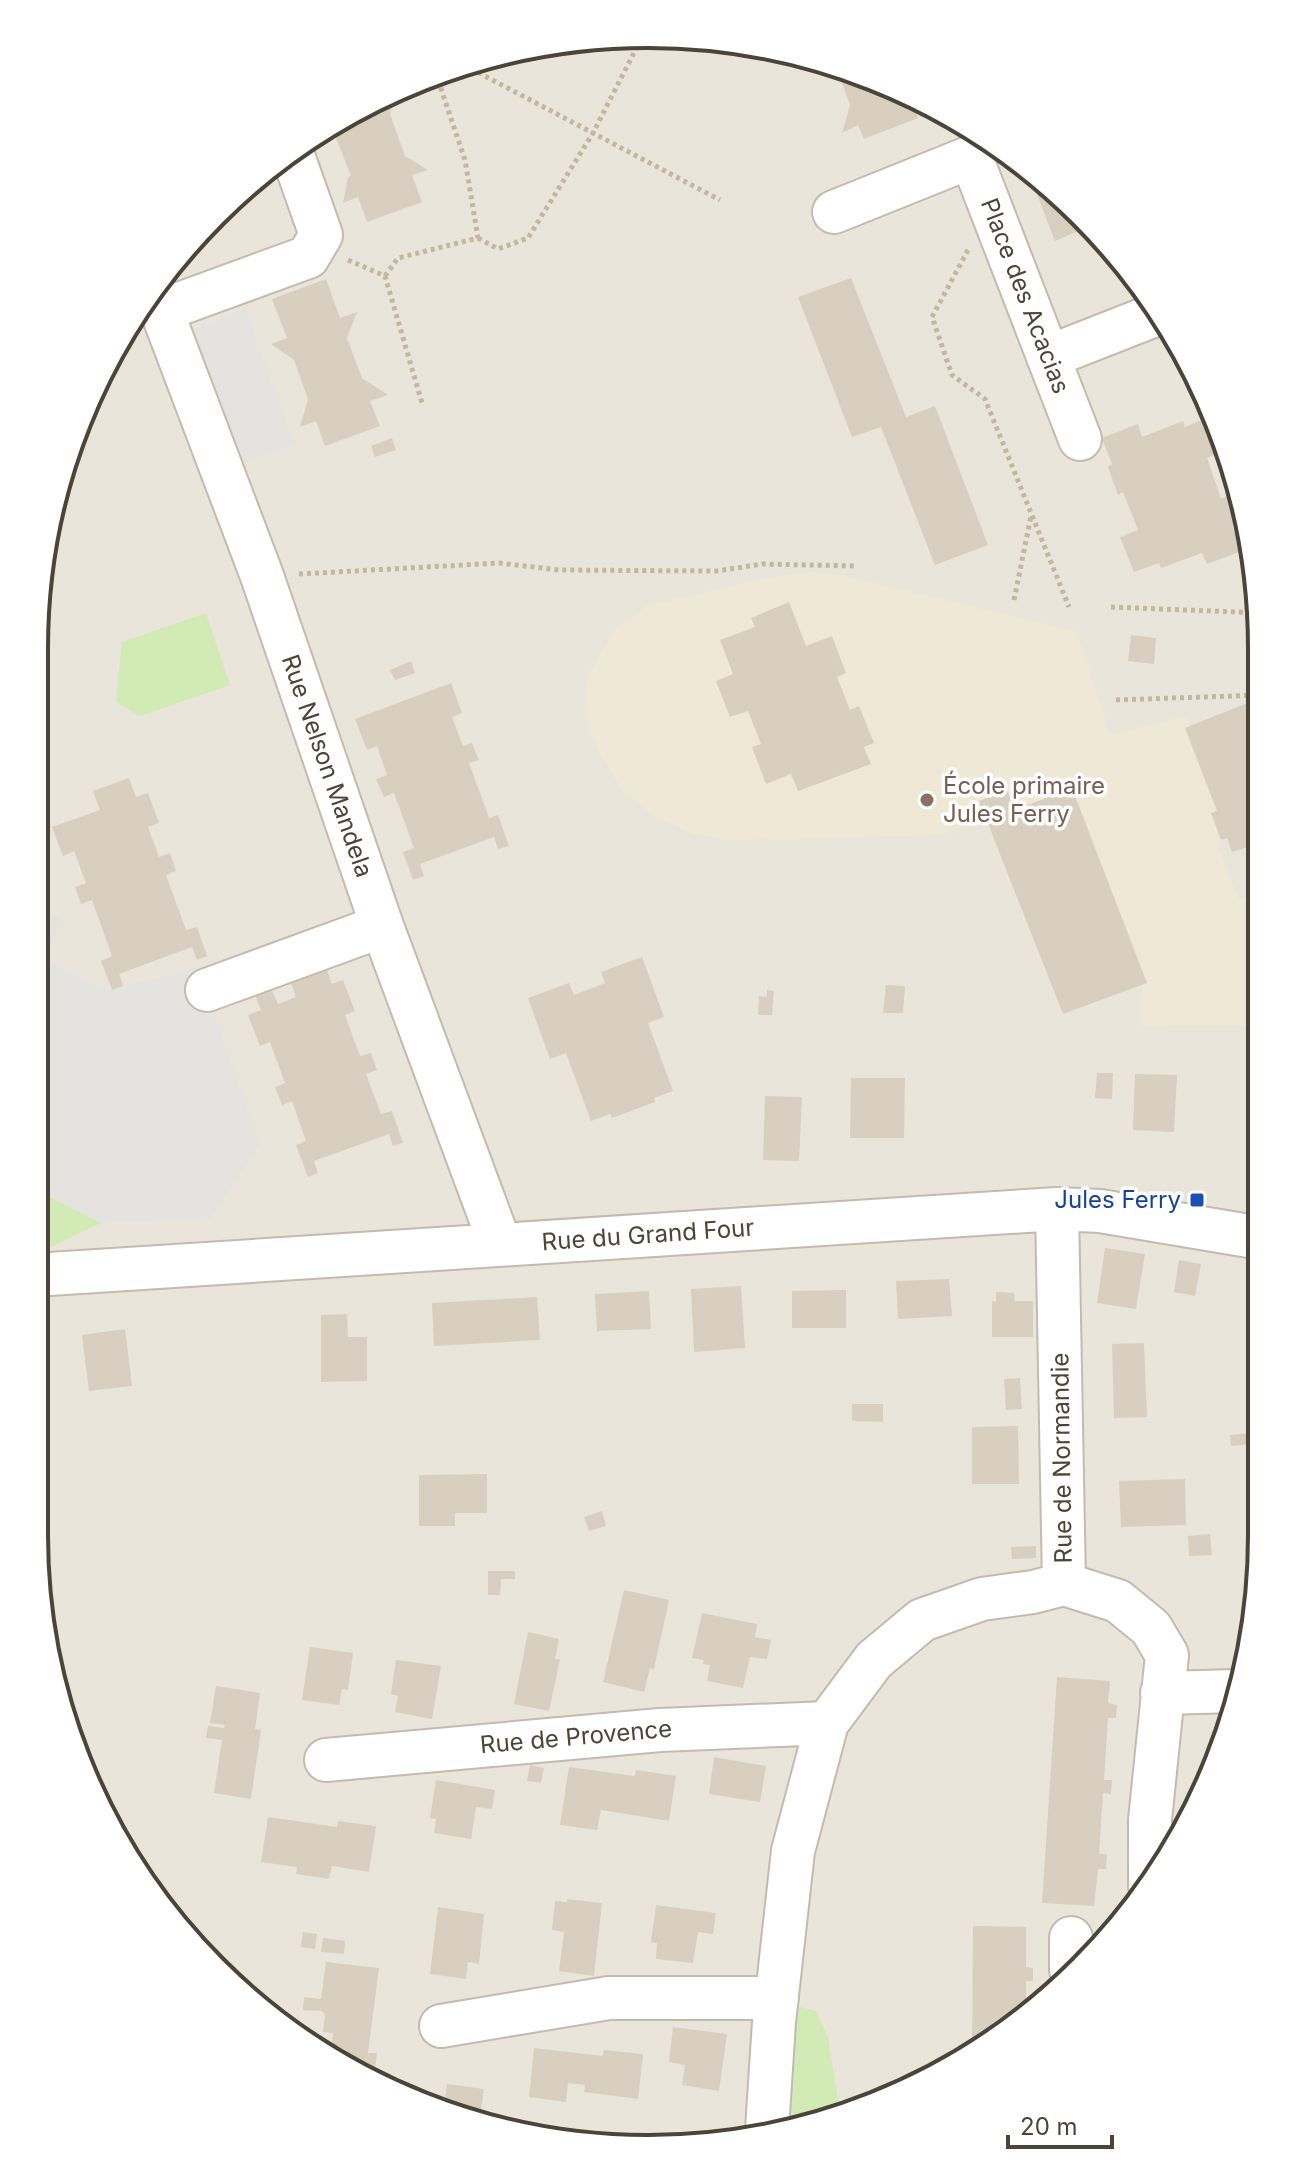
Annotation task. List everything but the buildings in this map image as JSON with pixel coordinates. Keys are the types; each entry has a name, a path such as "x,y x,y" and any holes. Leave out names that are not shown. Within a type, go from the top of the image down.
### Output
{"street":[{"name":"Place des Acacias","path":"834,212 971,157 1080,439"},
{"path":"162,297 308,257 321,235 296,163"},
{"name":"Rue Nelson Mandela","path":"158,303 262,576 382,926 500,1244"},
{"path":"1048,357 1149,317"},
{"path":"207,990 382,926"},
{"name":"Rue du Grand Four","path":"48,1274 1057,1209 1100,1211 1248,1236"},
{"name":"Rue de Normandie","path":"1057,1209 1064,1584 1118,1601 1151,1628 1167,1655 1150,1820 1150,1863"},
{"path":"767,2122 793,1851 827,1723 874,1660 922,1620 982,1599 1064,1584"},
{"path":"1162,1693 1228,1691"},
{"name":"Rue de Provence","path":"326,1760 660,1730 827,1723"},
{"path":"441,2026 609,1998 777,1998"}],"path":[{"path":"385,276 398,258 478,238 498,249 528,238 593,133 636,48"},
{"path":"478,73 720,200"},
{"path":"440,86 465,160 478,238"},
{"path":"991,207 932,317 952,375 985,399 1069,607"},
{"path":"315,245 385,276 422,403"},
{"path":"1014,600 1032,515"},
{"path":"262,576 499,563 559,570 623,571 717,571 762,564 856,566"},
{"path":"1111,607 1247,612"},
{"path":"1116,700 1248,695"}],"shaded area":[{"path":"648,48 726,53 765,60 803,68 878,94 948,128 981,149 1044,197 1099,252 1168,348 1202,418 1228,493 1247,609 1247,1574 1236,1652 1216,1728 1186,1800 1147,1868 1099,1931 1044,1986 1013,2011 948,2055 841,2103 765,2123 687,2134 609,2134 493,2115 418,2089 348,2055 252,1986 197,1931 128,1835 94,1765 68,1690 49,1574 49,609 60,531 80,455 110,383 149,315 197,252 224,224 252,197 315,149 348,128 418,94 493,68 531,60 609,49"},
{"path":"245,308 294,445 241,465 193,329"},
{"name":"École primaire Jules Ferry","path":"810,572 842,575 1077,632 1110,735 1186,716 1222,809 1211,813 1221,840 1216,842 1239,899 1248,897 1248,1025 1143,1026 1142,984 1063,1014 986,821 937,835 734,840 693,834 654,816 623,792 598,750 585,714 588,676 613,632 646,606 771,577"},
{"path":"48,911 62,919 48,947"},
{"path":"48,960 109,990 198,967 260,1145 210,1219 101,1223 48,1196"}],"green space":[{"path":"206,613 230,685 140,716 116,702 122,642"},
{"path":"48,1196 101,1223 49,1248"},
{"path":"796,2006 816,2011 828,2037 839,2104 782,2119"}],"place":[{"name":"École primaire Jules Ferry","path":"927,800"},
{"name":"Jules Ferry","path":"1197,1200"}]}
